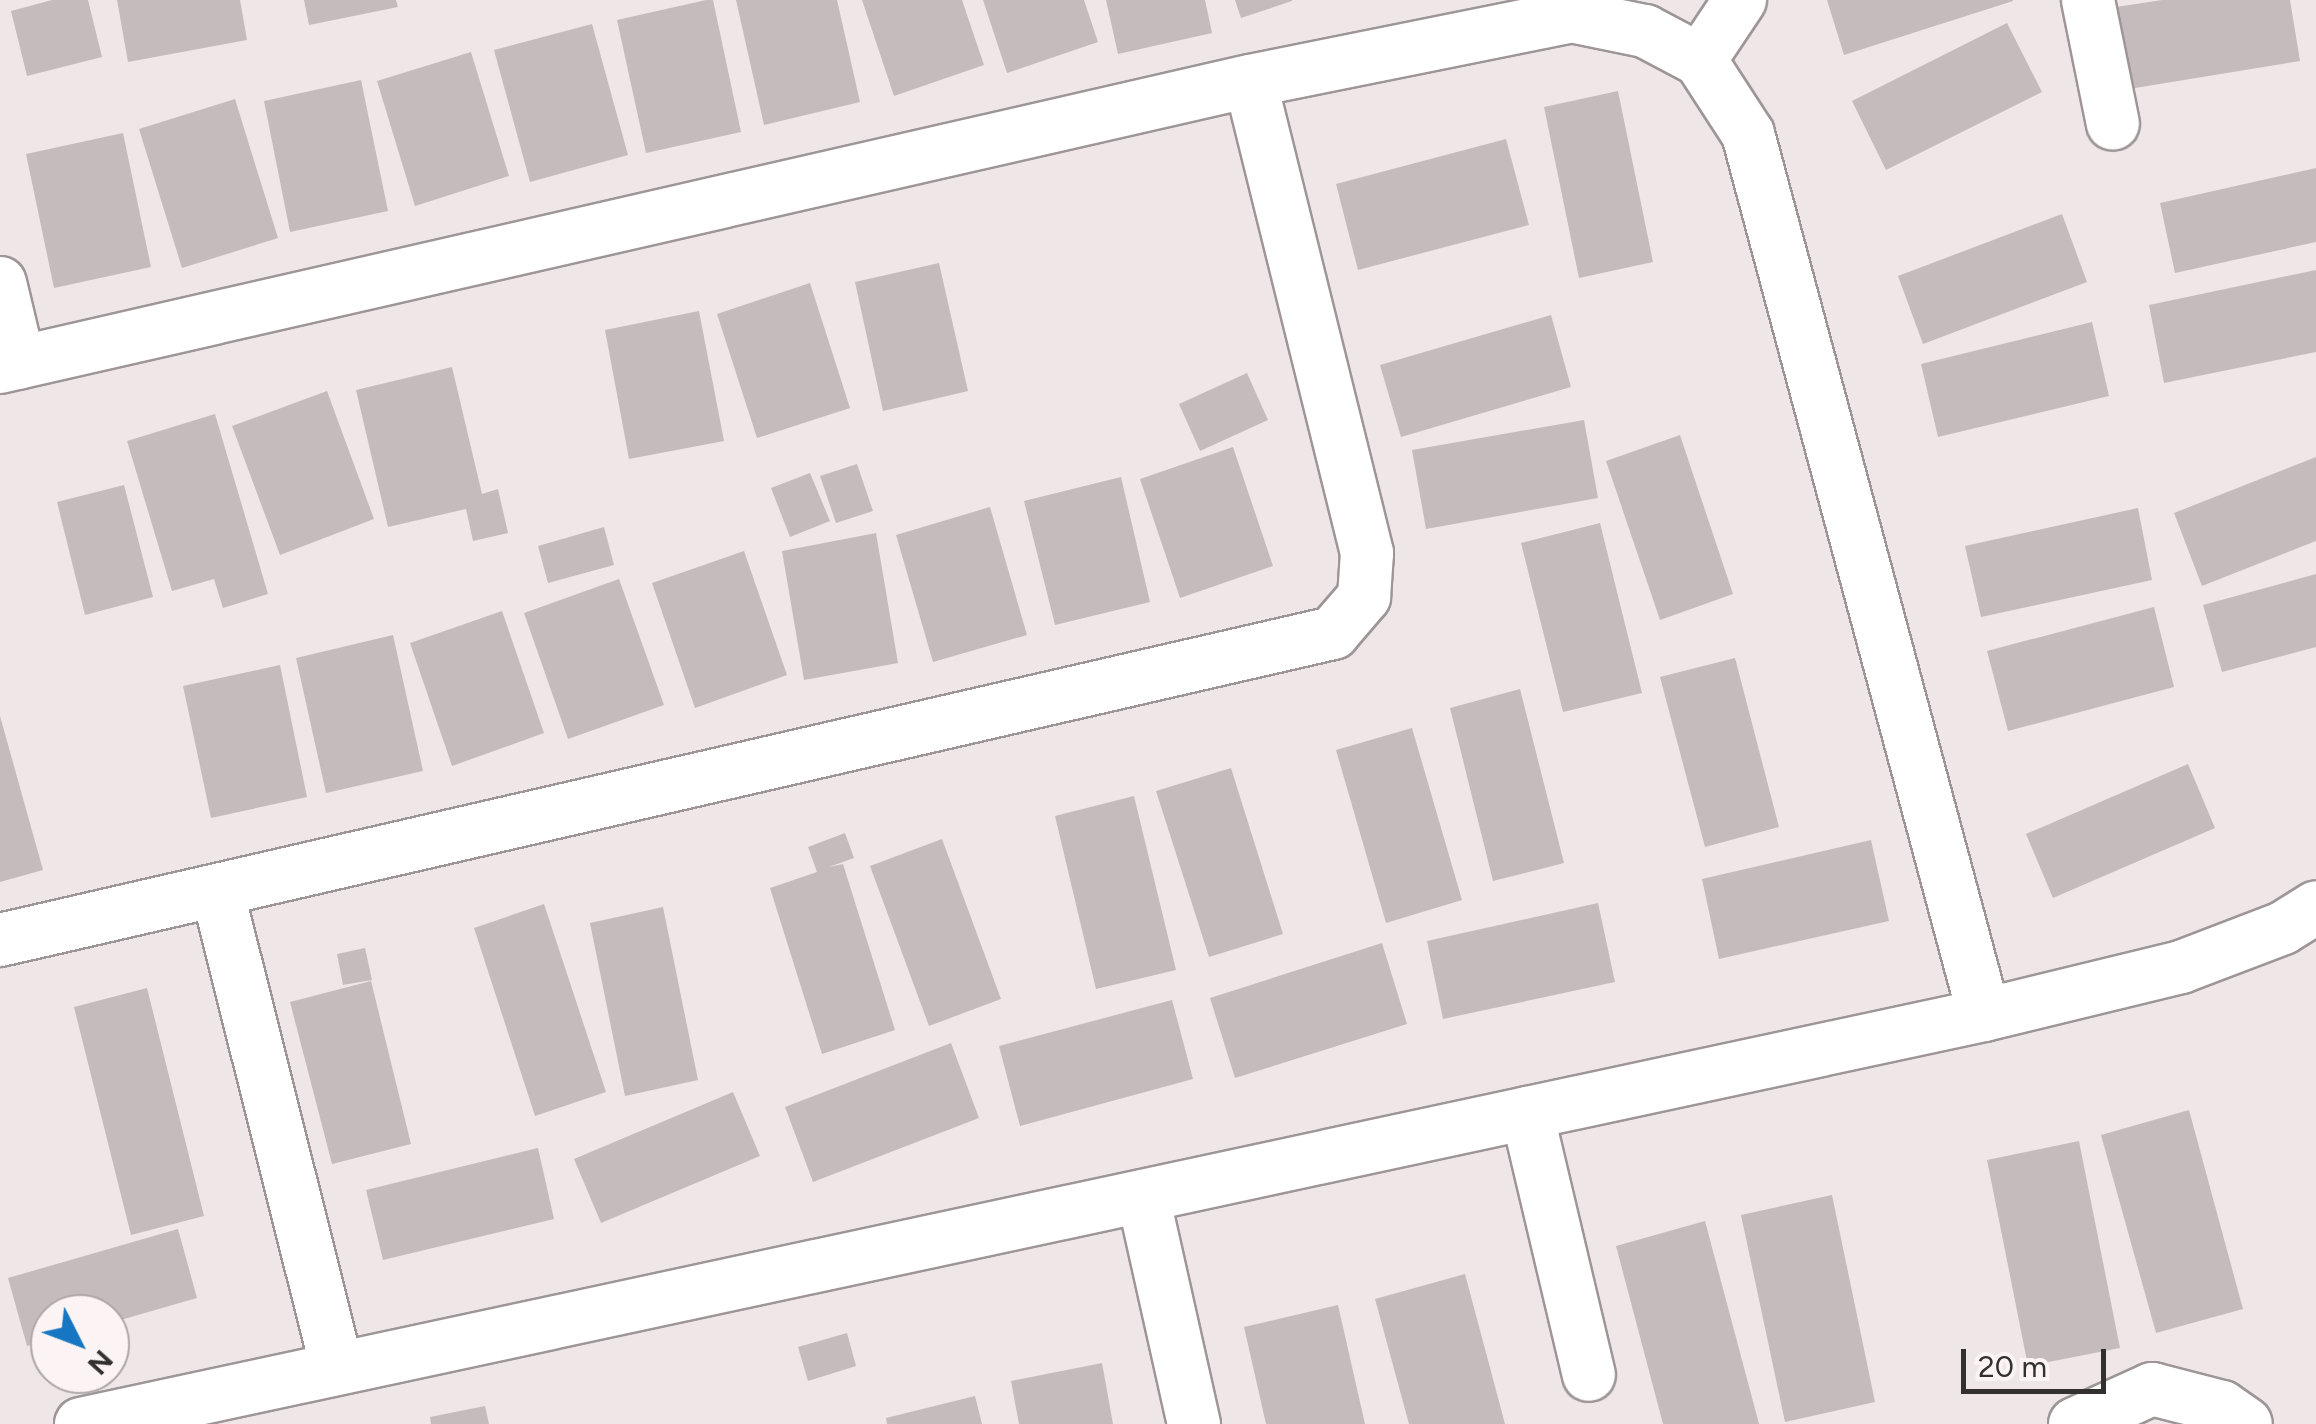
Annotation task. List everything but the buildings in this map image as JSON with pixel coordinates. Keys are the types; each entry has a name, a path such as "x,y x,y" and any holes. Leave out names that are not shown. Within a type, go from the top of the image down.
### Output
{"lane":[{"path":"1700,60 1740,0"},
{"path":"2088,0 2113,124"},
{"path":"0,283 9,365 1250,81 1572,16 1645,31 1700,60 1748,134 1984,1015"},
{"path":"0,940 1332,633 1364,597 1367,554 1250,81"},
{"path":"218,890 337,1368"},
{"path":"81,1424 1984,1015 2181,967 2284,928 2316,906"},
{"path":"1527,1113 1589,1375"},
{"path":"1143,1196 1194,1424"},
{"path":"2075,1424 2152,1389 2222,1406 2246,1424"}]}
